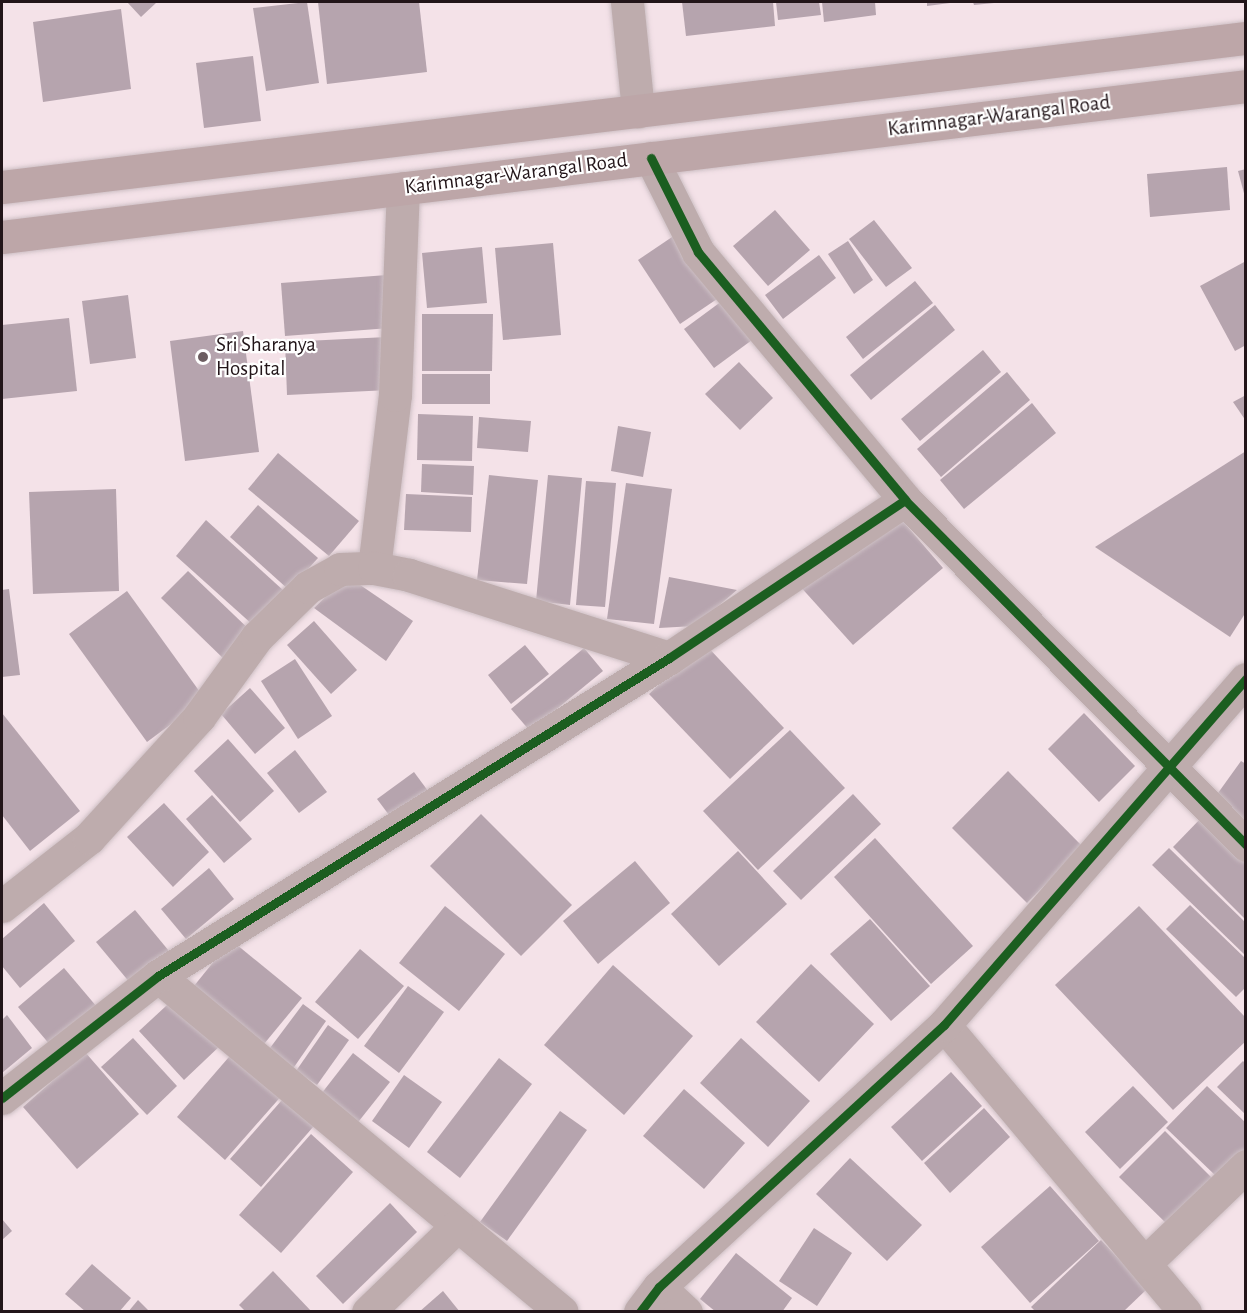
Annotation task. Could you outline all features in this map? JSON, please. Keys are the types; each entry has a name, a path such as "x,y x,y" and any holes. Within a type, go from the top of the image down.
{"highway":[{"path":"2,187 1245,38"},
{"name":"Karimnagar-Warangal Road","path":"2,237 1245,86"}],"street":[{"path":"627,2 638,111"},
{"path":"651,158 698,252 905,500 1245,845"},
{"path":"374,568 394,395 403,188"},
{"path":"2,1098 158,976 669,658 905,500"},
{"path":"2,906 89,837 199,717 257,637 308,587 340,569 374,568 669,658"},
{"path":"687,1311 649,1299 944,1025 1245,679"},
{"path":"158,976 456,1227 562,1311"},
{"path":"944,1025 1185,1311"},
{"path":"1145,1263 1245,1166"},
{"path":"368,1311 456,1227"}],"building":[{"path":"127,2 157,2 141,17"},
{"path":"307,2 319,83 266,91 253,8"},
{"path":"318,2 419,2 427,72 327,84"},
{"path":"682,2 773,2 775,26 686,36"},
{"path":"776,2 819,2 821,15 778,20"},
{"path":"822,2 875,2 876,15 824,22"},
{"path":"927,2 950,2 950,3 927,6"},
{"path":"973,2 994,2 994,3 974,5"},
{"path":"121,9 131,89 43,102 33,22"},
{"path":"253,56 261,121 204,128 196,63"},
{"path":"1227,167 1230,210 1150,217 1147,174"},
{"path":"1246,169 1246,197 1245,197 1238,171"},
{"path":"775,210 810,250 768,286 733,246"},
{"path":"874,220 912,268 886,287 849,239"},
{"path":"678,233 720,297 680,324 638,260"},
{"path":"848,241 873,280 854,294 828,254"},
{"path":"553,243 561,335 503,340 495,248"},
{"path":"482,247 487,303 427,308 422,253"},
{"path":"819,255 836,278 783,319 765,295"},
{"path":"1246,261 1246,345 1235,351 1200,286"},
{"path":"387,275 390,328 285,336 281,283"},
{"path":"915,281 933,303 863,359 846,337"},
{"path":"128,295 136,358 90,364 82,301"},
{"path":"722,301 752,340 714,368 684,329"},
{"path":"935,305 955,330 871,400 850,375"},
{"path":"422,314 493,314 492,371 422,371"},
{"path":"69,318 77,391 2,399 2,325"},
{"path":"243,331 259,452 185,461 170,341"},
{"path":"387,337 389,390 287,395 285,342"},
{"path":"983,350 1001,372 920,441 901,419"},
{"path":"739,362 773,398 740,430 705,394"},
{"path":"1007,372 1030,400 941,477 917,449"},
{"path":"422,374 490,374 490,404 422,404"},
{"path":"1246,395 1246,421 1233,402"},
{"path":"1032,403 1056,433 964,509 940,480"},
{"path":"418,414 473,416 472,461 417,460"},
{"path":"479,417 531,421 528,452 477,448"},
{"path":"618,426 651,432 643,477 611,471"},
{"path":"1246,451 1246,612 1230,637 1095,547"},
{"path":"278,453 359,521 329,556 248,489"},
{"path":"422,464 474,466 473,495 421,492"},
{"path":"489,475 538,480 527,584 477,580"},
{"path":"548,475 582,478 570,605 536,601"},
{"path":"586,481 616,483 605,607 576,605"},
{"path":"626,483 672,489 654,624 607,619"},
{"path":"116,489 119,591 33,594 29,492"},
{"path":"406,494 472,497 471,532 404,530"},
{"path":"258,505 318,558 289,590 230,537"},
{"path":"901,519 943,568 853,645 798,584"},
{"path":"206,520 284,591 253,625 176,556"},
{"path":"188,571 255,635 228,663 161,598"},
{"path":"347,576 413,621 386,661 314,608"},
{"path":"669,577 737,590 695,626 659,628"},
{"path":"9,589 20,675 2,677 2,590"},
{"path":"127,591 205,699 147,742 69,634"},
{"path":"314,621 357,670 331,694 287,645"},
{"path":"703,642 784,728 730,779 649,694"},
{"path":"525,645 549,674 511,704 488,675"},
{"path":"584,648 603,671 530,731 511,709"},
{"path":"295,659 332,716 298,739 261,681"},
{"path":"250,688 285,728 255,754 221,714"},
{"path":"2,713 80,811 30,851 2,815"},
{"path":"1084,713 1135,766 1099,802 1048,749"},
{"path":"790,730 845,788 758,870 703,811"},
{"path":"228,739 274,791 240,822 194,771"},
{"path":"295,750 327,792 299,813 267,773"},
{"path":"1241,761 1246,764 1246,823 1213,800"},
{"path":"1008,771 1083,847 1027,903 952,828"},
{"path":"414,772 431,795 395,823 377,799"},
{"path":"853,794 881,824 801,900 773,871"},
{"path":"212,795 252,839 224,863 186,819"},
{"path":"164,803 209,852 173,887 127,837"},
{"path":"481,814 572,905 521,956 430,866"},
{"path":"1204,815 1246,857 1246,920 1173,847"},
{"path":"875,838 973,946 931,984 834,877"},
{"path":"1169,848 1246,923 1246,956 1152,865"},
{"path":"738,851 787,904 719,966 671,914"},
{"path":"635,861 670,903 598,964 563,921"},
{"path":"209,868 234,899 186,939 161,909"},
{"path":"44,903 75,941 20,988 2,966 2,939"},
{"path":"1190,905 1246,959 1246,987 1236,997 1166,929"},
{"path":"445,906 505,954 459,1011 399,963"},
{"path":"1139,906 1246,1018 1246,1041 1173,1110 1055,985"},
{"path":"135,910 169,951 131,984 96,942"},
{"path":"870,919 930,986 891,1021 830,954"},
{"path":"231,940 302,998 264,1044 194,986"},
{"path":"360,949 404,986 358,1039 315,1002"},
{"path":"811,964 874,1024 819,1082 756,1022"},
{"path":"613,965 693,1036 624,1115 544,1045"},
{"path":"64,968 97,1007 51,1046 18,1007"},
{"path":"408,986 444,1012 399,1073 364,1046"},
{"path":"179,994 223,1043 184,1080 139,1031"},
{"path":"303,1004 326,1021 292,1070 267,1052"},
{"path":"7,1015 32,1048 2,1073 2,1020"},
{"path":"328,1025 349,1040 317,1085 296,1071"},
{"path":"133,1038 177,1086 147,1115 101,1067"},
{"path":"741,1038 810,1101 768,1147 700,1083"},
{"path":"235,1050 284,1093 225,1160 177,1117"},
{"path":"85,1052 139,1114 77,1169 23,1107"},
{"path":"353,1053 390,1082 355,1126 318,1098"},
{"path":"499,1058 532,1084 460,1178 427,1152"},
{"path":"1243,1061 1246,1064 1246,1115 1217,1087"},
{"path":"951,1072 982,1106 922,1161 891,1127"},
{"path":"404,1075 442,1102 409,1148 372,1121"},
{"path":"1133,1086 1168,1122 1120,1169 1085,1132"},
{"path":"1207,1086 1246,1123 1246,1148 1217,1177 1166,1128"},
{"path":"684,1089 745,1143 704,1189 643,1136"},
{"path":"289,1092 320,1119 261,1187 230,1159"},
{"path":"984,1108 1010,1137 950,1193 924,1163"},
{"path":"560,1111 587,1130 507,1241 480,1222"},
{"path":"1165,1131 1214,1180 1169,1226 1119,1177"},
{"path":"311,1134 353,1172 281,1253 239,1215"},
{"path":"850,1158 922,1225 887,1261 816,1194"},
{"path":"1050,1186 1099,1241 1030,1303 981,1247"},
{"path":"390,1203 417,1232 343,1304 316,1276"},
{"path":"2,1219 12,1231 2,1240"},
{"path":"814,1228 852,1253 817,1306 779,1281"},
{"path":"1101,1240 1147,1289 1123,1312 1036,1312 1031,1307"},
{"path":"736,1253 792,1298 782,1312 716,1312 700,1299"},
{"path":"92,1264 131,1298 119,1312 86,1312 65,1294"},
{"path":"273,1271 312,1312 246,1312 239,1305"},
{"path":"443,1291 460,1312 419,1312"},
{"path":"138,1300 150,1312 128,1312"}],"cycle path":[{"path":"651,158 698,252 905,500 1246,845"},
{"path":"2,1098 158,976 669,658 905,500"},
{"path":"640,1312 659,1287 944,1025 1246,679"}],"place":[{"name":"Sri Sharanya Hospital","path":"203,357"}]}
